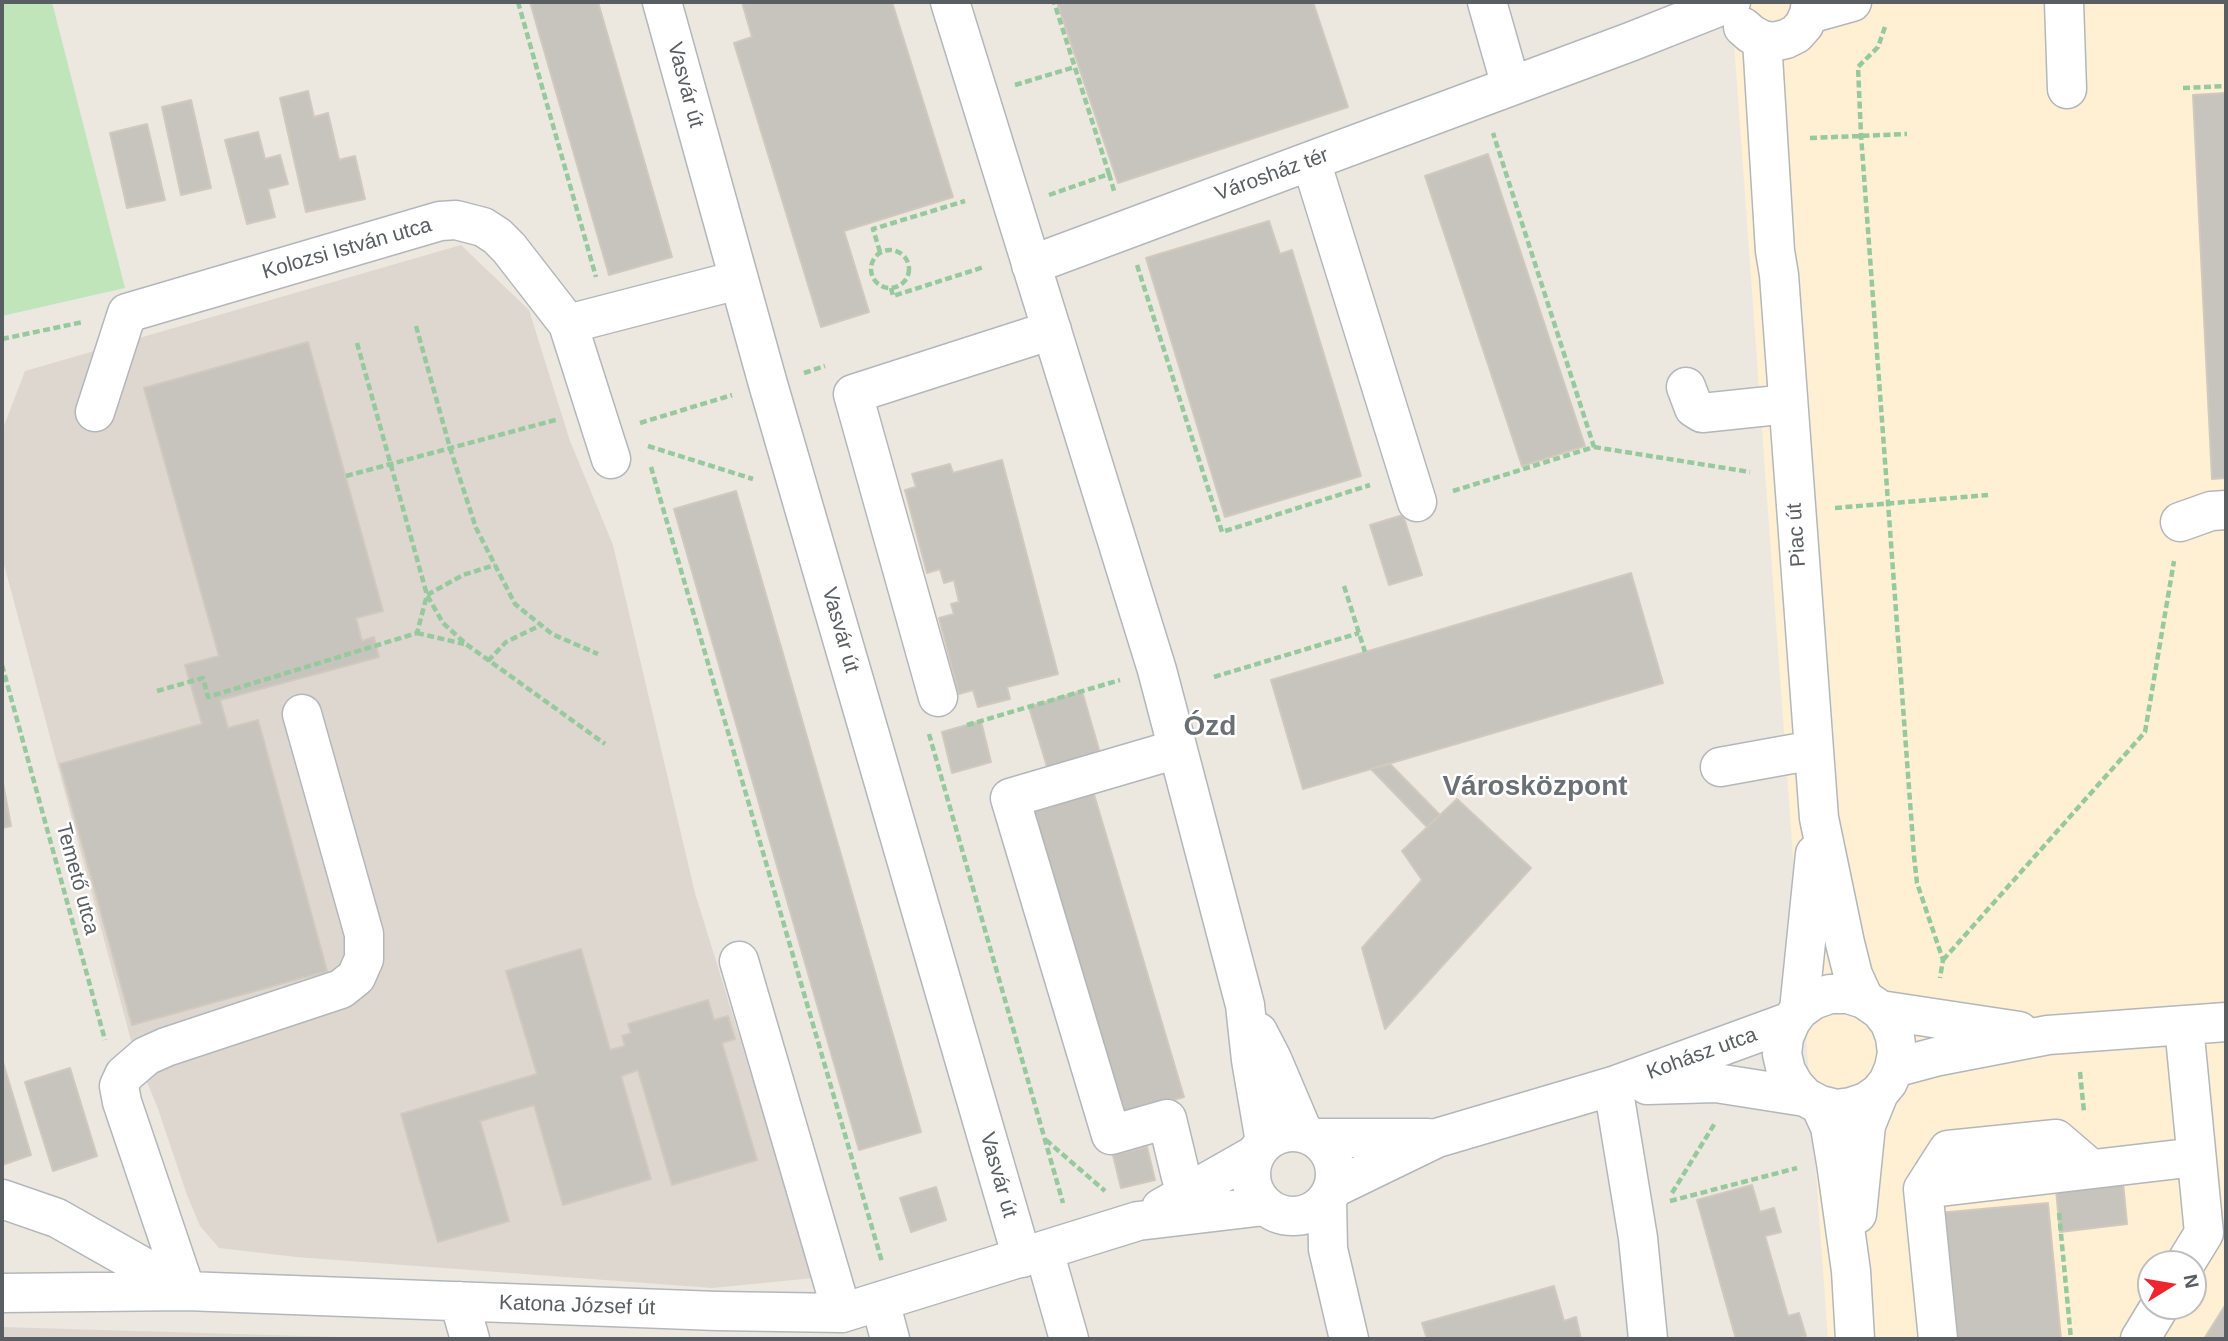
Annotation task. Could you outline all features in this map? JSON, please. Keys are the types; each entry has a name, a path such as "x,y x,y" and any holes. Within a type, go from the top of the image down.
{"street":[{"name":"Vasvár út","path":"662,2 768,384 1033,1254 1069,1339"},
{"path":"950,2 1157,670 1245,1006 1260,1148 1251,1167 1251,1181 1256,1194 1307,1255 1347,1333"},
{"path":"1487,2 1511,86"},
{"name":"Városház tér","path":"1031,265 1630,42 1852,2"},
{"path":"2064,2 2067,89"},
{"name":"Piac út","path":"1768,18 1774,251 1779,275 1819,818"},
{"path":"1311,160 1417,502"},
{"name":"Kolozsi István utca","path":"127,313 440,221 456,220 483,227 497,236 568,324"},
{"path":"611,459 568,324 738,280"},
{"path":"95,412 127,313"},
{"path":"932,710 853,394 1052,330"},
{"path":"1686,387 1694,408 1702,413 1788,404"},
{"path":"2180,522 2211,511 2226,510"},
{"path":"186,1291 122,1102 119,1086 124,1075 146,1056 341,989 356,977 364,959 364,933 302,714"},
{"path":"1177,749 1010,798 1111,1135 1167,1119 1181,1177"},
{"path":"1720,767 1814,750"},
{"path":"1819,818 1853,975 1872,1005 1890,1023 1897,1053 1866,1125 1851,1272"},
{"path":"1795,1016 1819,818"},
{"path":"739,961 842,1313"},
{"path":"1856,1339 1851,1272 1830,1127 1813,1101 1794,1085 1786,1071 1782,1054 1784,1037 1795,1016 1813,1000 1830,994 1848,994 1872,1005 2048,1035"},
{"path":"1245,1006 1310,1135 1334,1160 1336,1173 1331,1194 1328,1250 1347,1333"},
{"name":"Kohász utca","path":"1331,1194 1425,1138 1613,1086 1795,1016"},
{"path":"1813,1101 1836,1109 1851,1107 1866,1102 1887,1081 1939,1056 2048,1035 2226,1023"},
{"path":"2184,1026 2204,1234 2194,1250"},
{"name":"Kohász utca","path":"1613,1086 1716,1083 1813,1101"},
{"path":"1613,1086 1638,1238 1648,1339"},
{"path":"1124,1209 1260,1148 1276,1135 1290,1131 1310,1135 1425,1138"},
{"path":"1938,1339 1923,1189 2196,1157"},
{"path":"1124,1209 1270,1209 1290,1217 1304,1216 1317,1210 1331,1194"},
{"path":"2,1199 57,1218 186,1291"},
{"name":"Katona József út","path":"2,1293 186,1291 459,1301 701,1325 842,1313 882,1285 1033,1254 1124,1209"},
{"path":"882,1285 890,1339"},
{"path":"459,1301 470,1339"},
{"path":"2140,1339 2152,1320"}],"path":[{"path":"518,2 607,314"},
{"path":"1054,2 1222,532 1374,484"},
{"path":"1888,18 1878,47 1858,67 1861,135 1917,883 1943,960"},
{"path":"1011,86 1075,67"},
{"path":"2183,88 2226,86"},
{"path":"1493,132 1594,447"},
{"path":"1810,138 1907,134"},
{"path":"1044,197 1109,174"},
{"path":"880,252 873,229 965,201"},
{"path":"893,249 899,251 908,261 910,267 907,279 897,287 880,284 872,275 873,262 880,252 893,249"},
{"path":"891,288 893,296 984,267"},
{"path":"2,339 127,313"},
{"path":"416,326 450,448 476,528 515,604 552,634 598,654"},
{"path":"358,343 427,595 443,623 488,661 605,744"},
{"path":"824,366 828,379"},
{"path":"638,424 768,384"},
{"path":"635,411 641,434"},
{"path":"346,476 559,419"},
{"path":"760,481 644,444 882,1285"},
{"path":"1417,502 1594,447 1750,472"},
{"path":"1796,512 1988,495"},
{"path":"1936,985 1943,960 2144,732 2180,522"},
{"path":"417,633 427,595 463,575 495,565"},
{"path":"1344,586 1364,652"},
{"path":"488,661 506,642 541,625"},
{"path":"157,691 203,678 208,697 417,633 466,644"},
{"path":"1214,677 1359,633"},
{"name":"Temető utca","path":"2,665 122,1102"},
{"path":"987,719 1121,680"},
{"path":"932,710 1065,1210"},
{"path":"1716,1122 1666,1202 1798,1167"},
{"path":"1045,1139 1124,1209"},
{"path":"2058,1211 2071,1339"}],"shaded area":[{"path":"1731,2 2226,2 2226,1339 1828,1339"},
{"path":"461,245 529,310 570,441 613,545 695,893 814,1278 712,1288 296,1257 219,1248 200,1226 133,1048 2,557 2,431 25,371"},
{"path":"2,1327 406,1339 2,1339"}],"green space":[{"path":"2,2 52,2 125,288 2,316"}],"building":[{"path":"530,2 598,2 672,257 609,275"},
{"path":"742,2 892,2 953,197 844,231 869,312 821,327 734,43 752,37"},
{"path":"1057,2 1313,2 1348,107 1118,183"},
{"path":"308,91 314,117 328,113 339,160 355,156 365,199 306,212 280,98"},
{"path":"2226,93 2226,478 2212,479 2193,95"},
{"path":"191,100 211,188 181,195 162,107"},
{"path":"147,124 165,200 127,208 110,133"},
{"path":"258,132 265,159 280,155 288,184 268,189 275,217 247,224 225,140"},
{"path":"1488,154 1585,446 1522,466 1425,176"},
{"path":"1269,221 1280,254 1292,250 1361,476 1225,517 1146,258"},
{"path":"308,342 383,611 356,618 362,641 374,637 379,657 220,700 228,728 258,720 327,971 132,1025 60,764 202,724 185,665 219,656 144,388"},
{"path":"1002,460 1058,674 1007,687 1010,699 978,707 973,690 959,694 939,618 954,614 951,604 959,602 954,580 944,583 940,569 927,573 905,490 916,487 912,474 950,464 953,473"},
{"path":"736,491 921,1132 859,1150 674,509"},
{"path":"1403,515 1422,575 1389,585 1370,525"},
{"path":"1631,573 1663,683 1303,789 1271,680"},
{"path":"1082,691 1100,753 1048,770 1029,707"},
{"path":"981,721 991,762 952,773 942,732"},
{"path":"1390,764 1440,815 1427,827 1371,769"},
{"path":"2,778 11,826 2,828"},
{"path":"1093,791 1184,1097 1116,1117 1024,812"},
{"path":"1457,799 1531,868 1385,1029 1362,948 1422,880 1402,851"},
{"path":"581,949 610,1050 625,1046 622,1036 631,1033 628,1024 708,1000 714,1020 728,1016 735,1039 722,1043 757,1160 672,1185 638,1070 621,1076 651,1179 563,1205 534,1105 480,1121 509,1221 438,1242 401,1114 537,1074 506,971"},
{"path":"2,1059 31,1155 2,1165"},
{"path":"70,1068 97,1156 53,1171 25,1082"},
{"path":"1147,1147 1155,1180 1121,1188 1113,1155"},
{"path":"2123,1182 2127,1224 2060,1232 2056,1190"},
{"path":"1752,1185 1760,1212 1774,1208 1781,1232 1765,1236 1788,1316 1799,1313 1806,1336 1793,1339 1736,1339 1697,1200"},
{"path":"936,1187 946,1220 911,1232 900,1198"},
{"path":"2048,1203 2061,1339 1950,1339 1938,1213"},
{"path":"1554,1286 1564,1321 1576,1317 1581,1339 1427,1339 1422,1323"},
{"path":"2226,1304 2226,1339 2204,1339"}],"district":[{"name":"Ózd","path":"1210,727"},
{"name":"Városközpont","path":"1535,787"}]}
